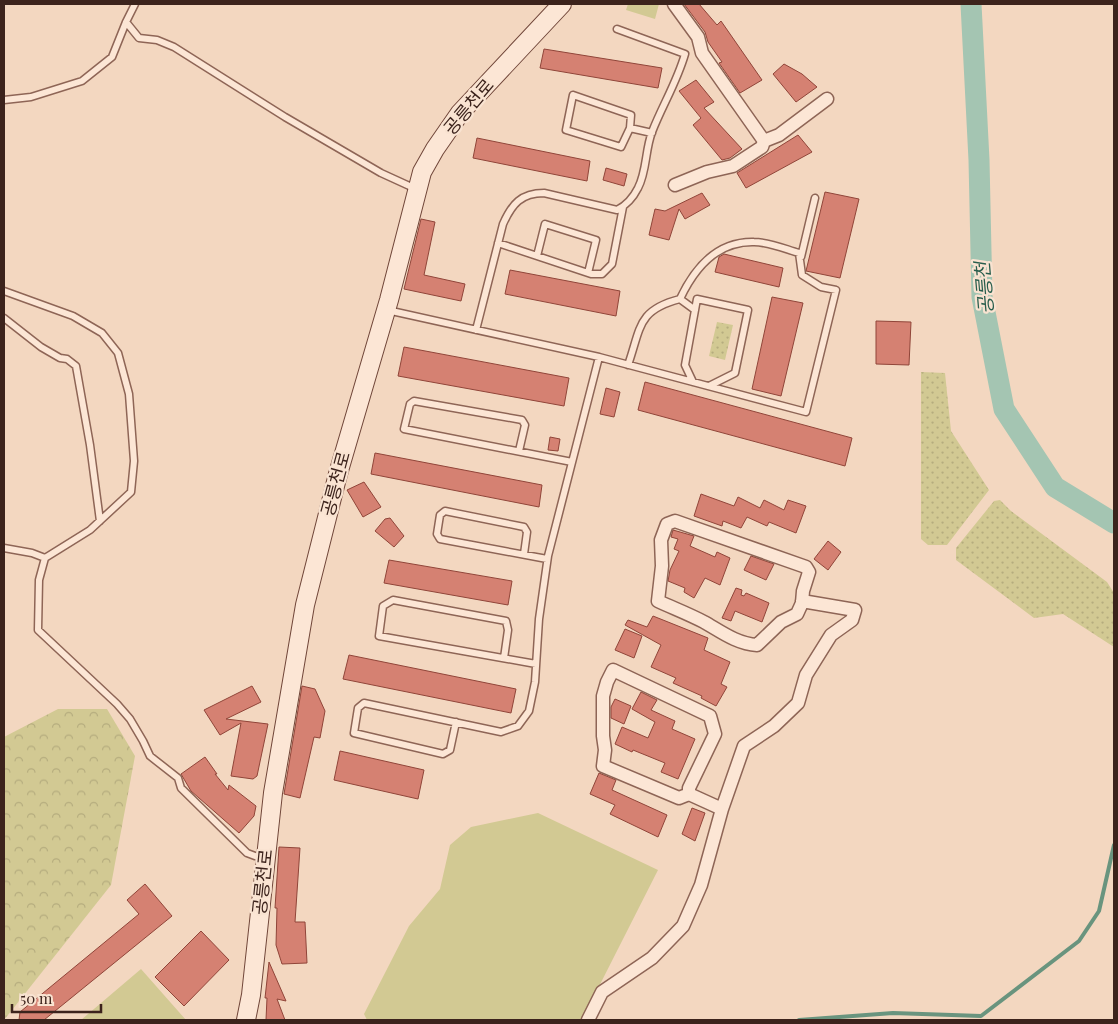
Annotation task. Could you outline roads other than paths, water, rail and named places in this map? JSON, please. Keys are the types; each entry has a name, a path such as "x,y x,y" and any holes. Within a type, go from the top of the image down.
{"street":[{"name":"공릉천로","path":"246,1020 251,995 273,793 305,605 338,474 386,310 422,172 435,149 460,113 562,4"},
{"path":"674,4 698,37 702,53 764,141"},
{"path":"675,186 708,172 733,166 762,147 764,141 779,135 827,98"},
{"path":"675,521 806,567 809,572 802,600 797,614 781,622 757,645 750,645 726,635 658,601 662,566 661,540 667,524 675,521"},
{"path":"588,1020 602,992 652,958 683,926 701,885 722,809 744,746 774,726 798,703 806,675 831,635 852,620 854,610 802,600"},
{"path":"689,794 689,788 714,734 710,716 613,670 603,696 605,750 603,766 679,798 689,794 722,809"}],"lane":[{"path":"4,100 31,97 82,81 112,57 135,4"},
{"path":"126,22 139,38 157,40 174,47 381,173 418,190"},
{"path":"476,330 503,224 510,208 516,202 534,193 544,193 617,210 623,207 633,196 642,179 652,133 679,74 685,54 617,29"},
{"path":"573,95 631,115 630,128 621,146 566,130 573,95"},
{"path":"630,128 652,133"},
{"path":"800,261 815,198"},
{"path":"498,243 588,273 602,274 612,264 623,207"},
{"path":"537,256 545,224 596,240 588,273"},
{"path":"386,310 599,357 628,365 806,412 836,290 821,287 802,275 799,253 755,242 728,245 708,260 689,280 680,299 661,305 649,313 640,326 628,365"},
{"path":"4,291 73,316 102,333 118,353 129,394 134,461 130,492 90,530 45,558 39,580 38,630 118,704 130,719 150,756 178,778 181,788 194,802 247,853 266,857"},
{"path":"680,299 695,310"},
{"path":"694,382 685,365 697,299 748,310 735,372 709,386"},
{"path":"4,318 41,347 60,358 67,359 76,366 90,445 100,521"},
{"path":"456,722 450,750 443,754 354,733 358,708 364,703 456,722 501,732 518,726 529,711 535,682 539,619 547,559 599,357"},
{"path":"519,451 524,425 522,420 414,401 410,404 404,429 572,462"},
{"path":"524,554 527,532 524,527 445,511 440,515 437,534 440,539 547,559"},
{"path":"4,548 45,558"},
{"path":"504,658 508,630 506,622 392,600 383,606 378,636 536,664"}],"waterway":[{"name":"공릉천","path":"971,4 979,160 982,297 1004,409 1055,487 1114,523"},
{"path":"799,1020 893,1013 981,1016 1079,941 1099,911 1114,845"}]}
